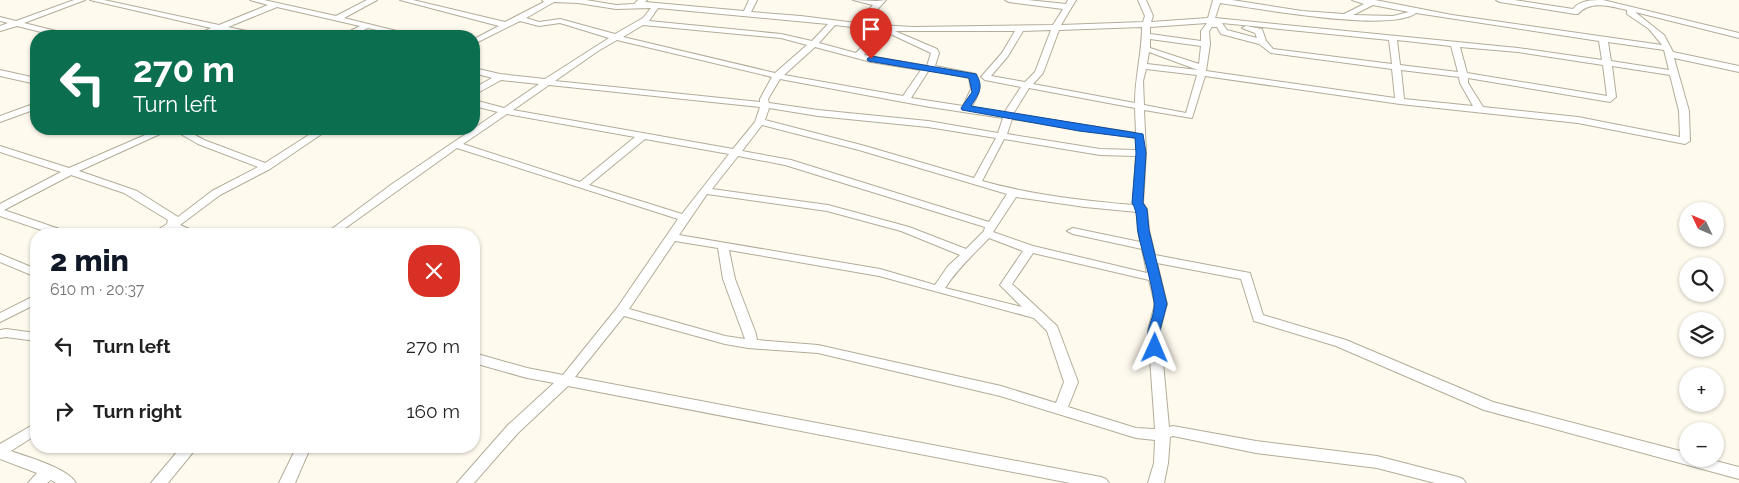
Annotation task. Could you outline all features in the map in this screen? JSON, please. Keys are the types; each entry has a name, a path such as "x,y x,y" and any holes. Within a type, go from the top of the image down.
{"street":[{"path":"0,29 81,0"},
{"path":"94,0 233,30"},
{"path":"254,0 385,30"},
{"path":"214,30 287,0"},
{"path":"336,19 373,0"},
{"path":"404,0 506,25"},
{"path":"480,39 550,0 578,1 616,7 656,6"},
{"path":"642,0 638,4 747,13 834,22 881,30 886,29 934,51 930,68 973,76"},
{"path":"684,9 697,0"},
{"path":"747,13 753,0"},
{"path":"857,0 880,2"},
{"path":"976,183 1002,135 1007,116 1026,86 1039,72 1056,27 1070,3 1009,0"},
{"path":"1142,0 1149,16 1146,25 1146,49 1141,66 1139,107 1141,153 1138,203 1142,209 1143,230 1160,304 1154,330 1163,434 1161,464 1156,483"},
{"path":"1020,29 1005,54 984,77 1189,116 1194,102 1206,44 1205,31 1217,0 1302,13 1376,19 1393,18 1421,12"},
{"path":"1356,0 1421,12 1603,38 1669,51 1739,70"},
{"path":"1345,16 1372,3 1385,0"},
{"path":"1500,0 1575,12 1580,5 1594,0 1739,36"},
{"path":"863,26 880,2"},
{"path":"480,129 597,48 640,22 654,12 656,6"},
{"path":"1141,66 1201,70 1400,101 1578,120 1685,141 1684,111 1666,42 1650,27 1624,8"},
{"path":"519,18 539,24 560,21 777,76 1007,116 1139,136"},
{"path":"0,19 41,30"},
{"path":"1376,19 1389,37 1400,101"},
{"path":"640,22 763,34 813,43 899,65 973,76"},
{"path":"465,483 513,429 566,380 621,312 685,218 760,122 765,104 764,99 777,76 834,22"},
{"path":"863,26 1020,29 1238,22 1510,49 1673,73"},
{"path":"1238,22 1236,25 1259,31 1262,42 1270,51 1463,75 1610,99 1612,97 1603,38"},
{"path":"1209,23 1220,25 1224,32 1262,42"},
{"path":"358,30 367,26"},
{"path":"859,55 881,30"},
{"path":"1146,36 1206,44"},
{"path":"1456,44 1464,83 1480,110"},
{"path":"1146,49 1162,53 1201,70"},
{"path":"906,99 926,68"},
{"path":"480,71 499,76 644,94 765,104 1002,135 1100,152 1141,153"},
{"path":"0,72 30,80"},
{"path":"480,88 499,76"},
{"path":"966,108 976,92 973,76"},
{"path":"1538,87 1562,84"},
{"path":"480,104 506,111 787,162 989,230 1030,249 1155,278"},
{"path":"0,120 30,108"},
{"path":"760,122 862,148 976,183 1014,192 1085,204 1142,209"},
{"path":"0,208 71,171 152,135"},
{"path":"189,135 201,142 266,167"},
{"path":"168,228 216,193 266,167 315,135"},
{"path":"338,228 416,171 470,135"},
{"path":"581,186 644,135"},
{"path":"457,144 581,186 685,218"},
{"path":"0,149 44,165 71,171 139,196 174,219 172,226"},
{"path":"705,191 828,208 905,229 969,254"},
{"path":"938,290 952,269 969,254 989,230 1014,192"},
{"path":"0,212 47,228"},
{"path":"172,226 178,228"},
{"path":"1074,231 1149,253 1246,276 1258,318 1341,343 1489,406 1679,457"},
{"path":"672,237 880,273 1037,315"},
{"path":"723,245 724,260 730,282 750,334 751,339 748,344"},
{"path":"1030,249 1006,285 1053,329 1071,382 1060,409"},
{"path":"0,258 30,270"},
{"path":"0,318 30,301"},
{"path":"621,312 725,340 830,352 1001,391 1150,435 1173,431 1256,447 1377,462 1458,483"},
{"path":"0,334 30,336"},
{"path":"480,360 527,374 1101,483"},
{"path":"0,452 30,432"},
{"path":"0,452 50,472 68,483"},
{"path":"159,483 187,453"},
{"path":"287,483 300,453"},
{"path":"1717,467 1739,473"},
{"path":"36,483 50,472"}],"route":[{"path":"871,59 973,76 976,92 966,108 1079,128 1139,136 1141,153 1138,203 1142,209 1143,230 1151,258 1160,304 1154,330 1155,348"}]}
